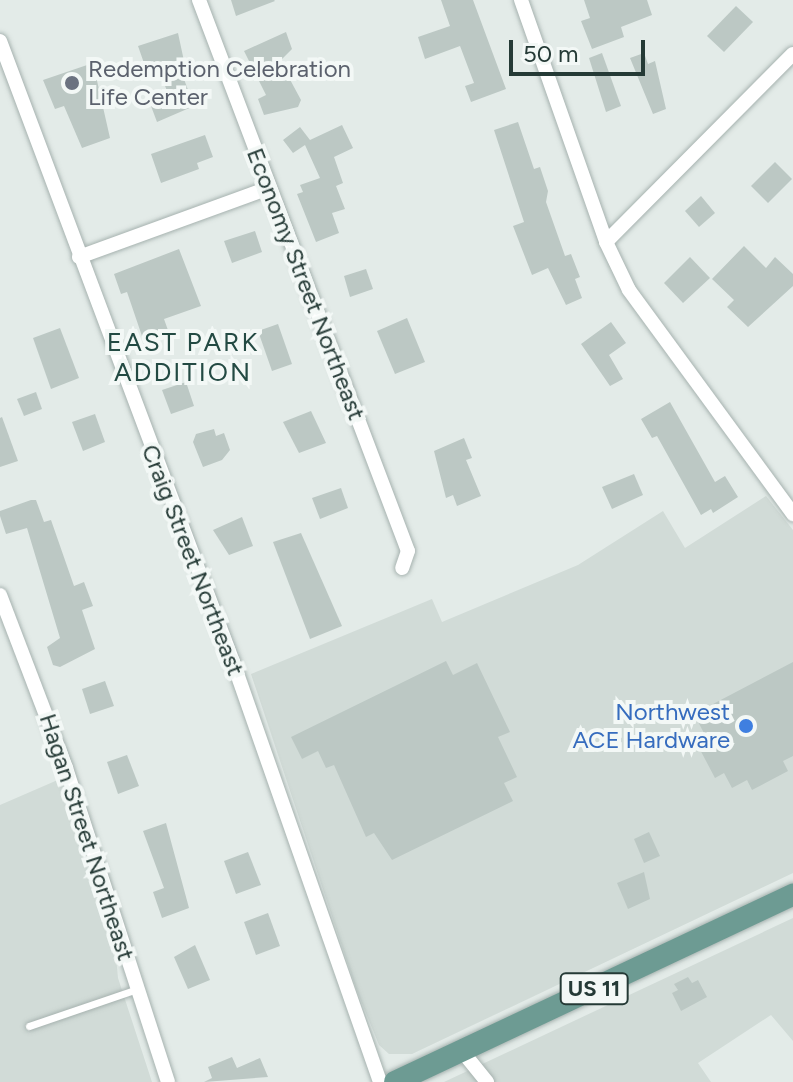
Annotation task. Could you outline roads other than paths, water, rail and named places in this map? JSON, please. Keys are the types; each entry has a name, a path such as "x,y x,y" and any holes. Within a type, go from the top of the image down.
{"main road":[{"name":"US 11","path":"395,1082 793,895"}],"street":[{"name":"Economy Street Northeast","path":"199,0 408,551 402,568"},
{"path":"521,0 606,242 629,290 671,353 793,514"},
{"name":"Craig Street Northeast","path":"0,41 233,662 380,1082"},
{"path":"606,242 793,54"},
{"path":"79,257 269,188"},
{"name":"Hagan Street Northeast","path":"0,595 66,768 168,1082"},
{"path":"462,1051 487,1082"}],"lane":[{"path":"29,1026 137,989"}],"place":[{"name":"Redemption Celebration Life Center","path":"72,83"},
{"name":"Northwest ACE Hardware","path":"746,726"}],"district":[{"name":"EAST PARK ADDITION","path":"183,358"}]}
